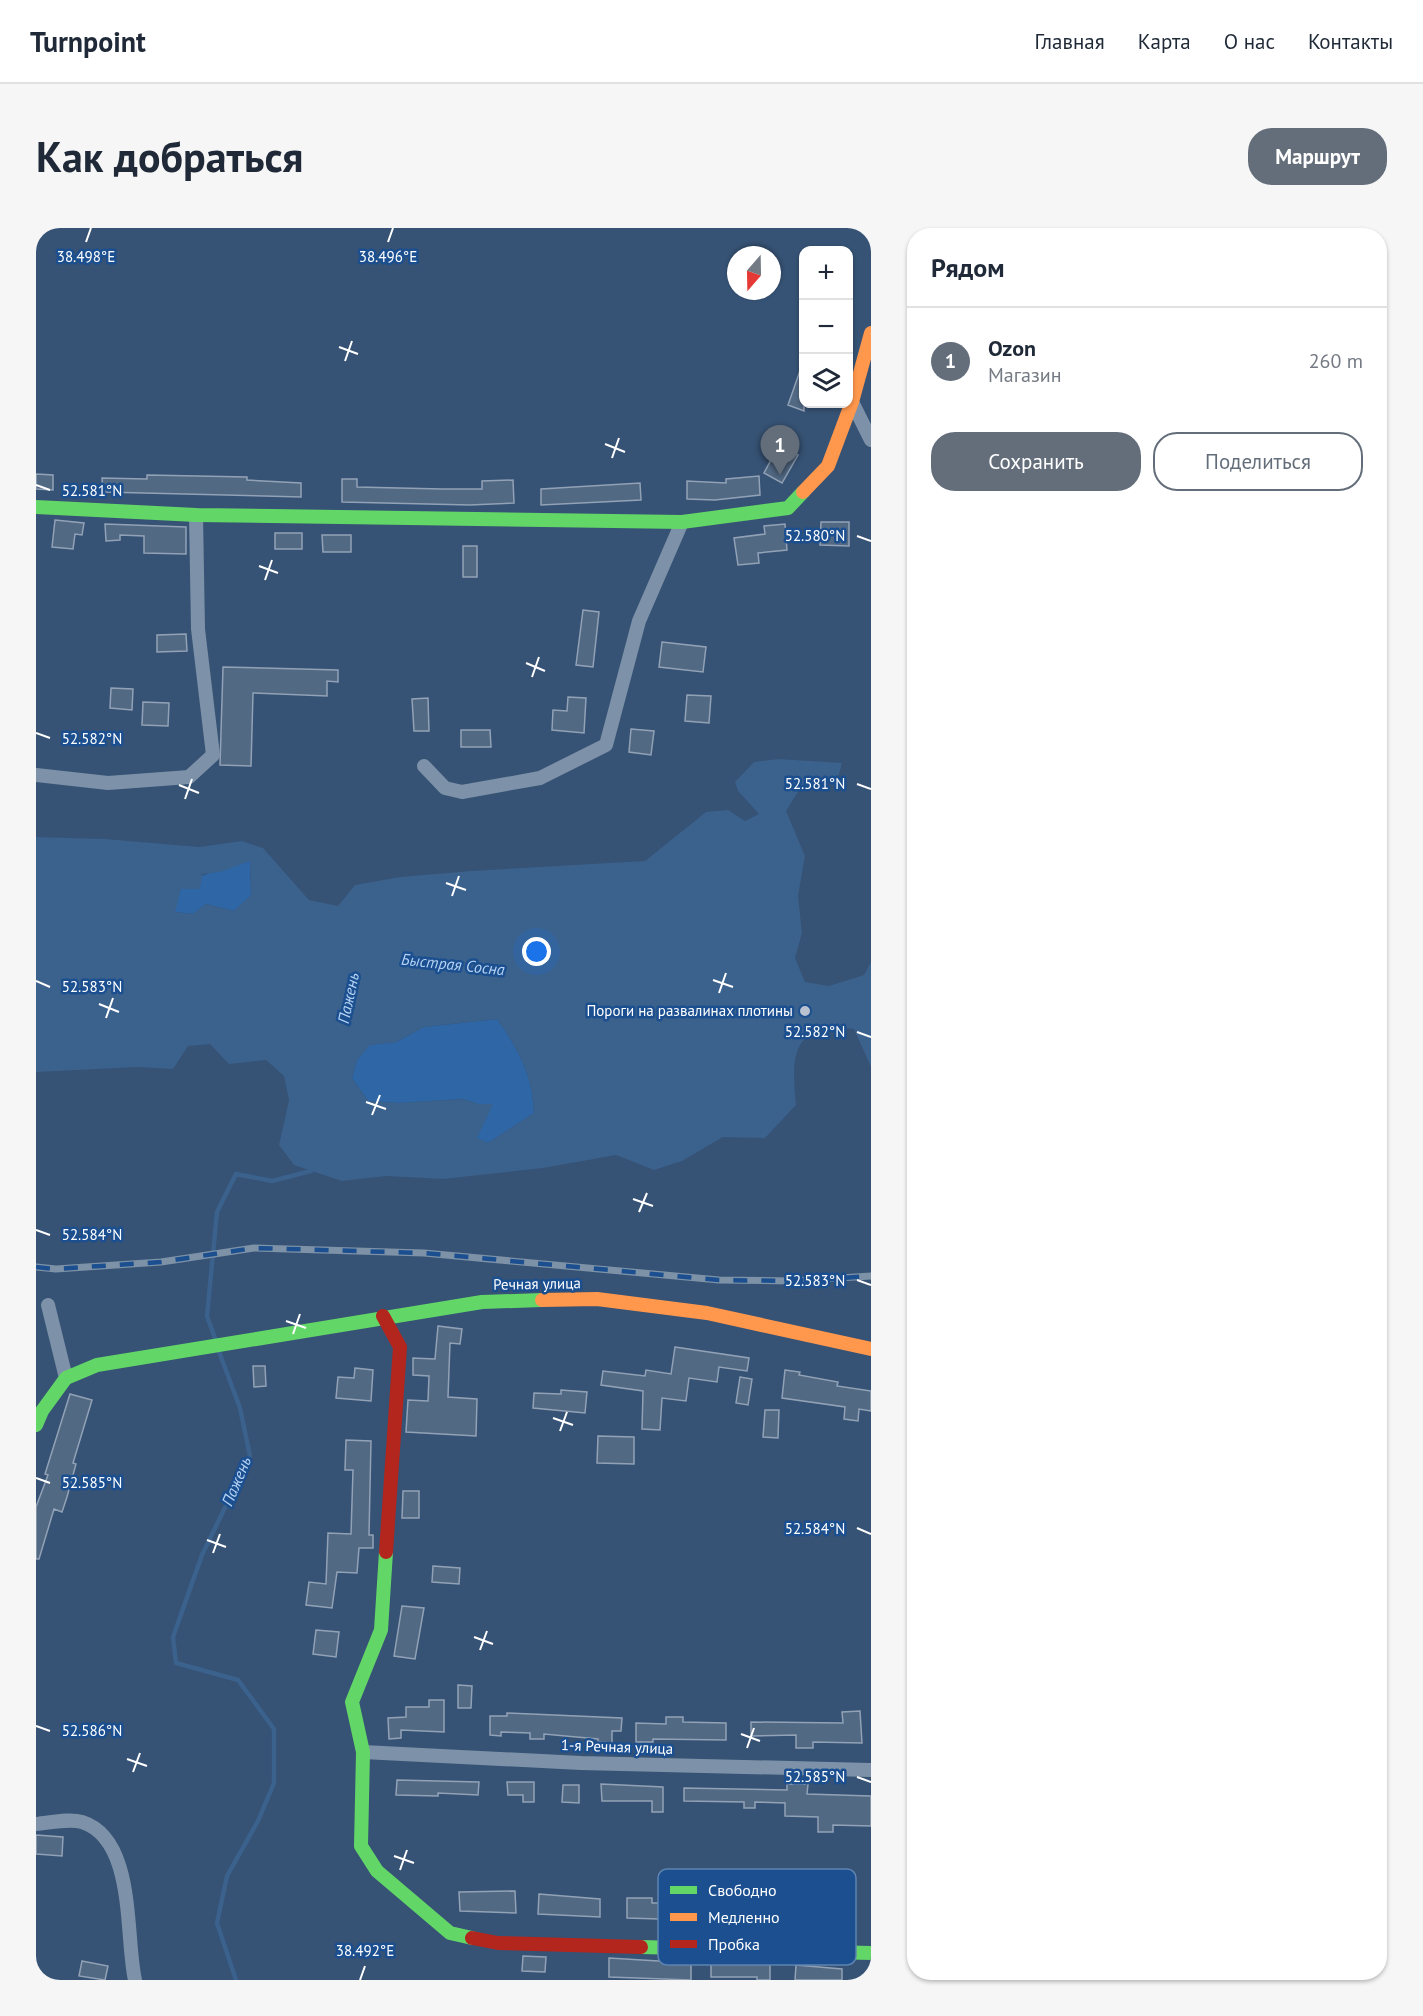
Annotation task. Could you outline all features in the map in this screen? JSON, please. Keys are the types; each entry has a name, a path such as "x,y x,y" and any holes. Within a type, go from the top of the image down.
{"street":[{"path":"853,398 871,333"},
{"path":"853,404 871,437"},
{"path":"36,507 196,515 682,522 788,508 828,466 850,408"},
{"path":"36,775 108,783 189,777 213,755 198,629 196,515"},
{"path":"424,766 445,788 462,792 540,778 606,745 639,621 682,522"},
{"name":"Речная улица","path":"66,1377 97,1365 202,1350 383,1316 482,1302 597,1299 707,1313 871,1348"},
{"path":"36,1425 39,1410 66,1377 48,1305"},
{"path":"383,1316 400,1347 381,1630 352,1702 363,1752 361,1846 377,1871 450,1933 498,1943 658,1947"},
{"name":"1-я Речная улица","path":"363,1752 581,1762 871,1770"},
{"path":"36,1824 80,1821 97,1829 113,1847 126,1894 131,1960 135,1980"},
{"path":"856,1953 871,1953"}],"shaded area":[{"path":"250,860 251,896 234,911 206,904 193,914 175,912 179,894 186,884 202,876"},
{"path":"497,1019 523,1063 531,1087 534,1113 488,1143 476,1138 492,1104 478,1104 463,1099 399,1103 368,1101 352,1078 357,1060 369,1045 396,1042 424,1027"}],"water":[{"name":"Быстрая Сосна","path":"778,759 842,763 837,782 801,787 786,811 805,856 798,896 802,933 795,958 805,982 829,986 864,975 871,962 871,1067 854,1029 834,1028 818,1031 807,1037 796,1057 794,1071 796,1105 765,1138 723,1137 682,1161 654,1170 616,1155 543,1168 443,1179 386,1176 342,1181 294,1165 279,1145 289,1100 284,1076 266,1060 229,1064 210,1044 188,1046 173,1069 138,1067 36,1072 36,837 105,839 199,847 242,841 263,848 309,900 338,906 355,885 400,877 645,861 706,812 728,810 745,821 759,814 738,791 735,782 754,762","holes":["250,861 251,895 234,911 206,904 193,914 175,912 181,889 200,889 202,874 220,872","497,1019 523,1063 531,1087 534,1113 488,1143 477,1138 493,1104 478,1104 463,1099 399,1103 368,1101 352,1078 357,1060 370,1045 396,1042 424,1027"]}],"building":[{"path":"799,374 799,408 804,408 804,411 788,405"},
{"path":"779,445 798,455 782,483 764,473"},
{"path":"36,474 53,475 53,490 36,489"},
{"path":"147,475 247,477 247,480 301,483 301,497 103,492 102,478 147,479"},
{"path":"759,476 760,495 715,500 687,499 687,481 726,483 726,479"},
{"path":"342,479 357,479 357,487 442,489 482,489 482,481 513,480 514,503 470,505 342,502"},
{"path":"640,483 641,500 541,505 541,489"},
{"path":"55,520 84,523 82,535 75,534 73,549 52,547"},
{"path":"821,522 849,522 849,546 820,545"},
{"path":"105,524 186,527 186,554 144,553 144,536 120,535 120,540 106,541"},
{"path":"785,524 787,550 758,553 759,563 738,565 734,538 765,534 764,526"},
{"path":"275,533 302,533 302,549 275,549"},
{"path":"322,535 351,535 351,552 323,552"},
{"path":"463,546 477,546 477,577 463,577"},
{"path":"583,610 599,612 593,667 576,665"},
{"path":"186,634 187,651 157,652 157,635"},
{"path":"662,642 706,647 703,672 659,667"},
{"path":"223,667 338,670 338,682 327,681 327,696 253,693 251,766 220,765"},
{"path":"111,688 133,689 132,710 110,708"},
{"path":"687,695 711,696 709,723 685,721"},
{"path":"568,697 586,698 584,733 552,730 553,710 567,711"},
{"path":"428,698 429,731 414,731 412,699"},
{"path":"143,702 169,703 168,726 142,725"},
{"path":"631,729 654,731 651,755 629,752"},
{"path":"461,730 490,730 491,747 461,747"},
{"path":"438,1326 462,1329 460,1344 450,1343 448,1397 477,1399 476,1436 406,1432 408,1400 428,1401 429,1376 413,1375 413,1358 435,1359"},
{"path":"675,1347 749,1358 747,1371 719,1367 717,1382 689,1378 686,1401 662,1398 660,1430 642,1429 643,1391 601,1385 603,1371 645,1376 646,1370 671,1374"},
{"path":"253,1366 265,1366 266,1386 254,1387"},
{"path":"355,1368 373,1370 371,1401 336,1398 338,1377 354,1378"},
{"path":"785,1370 838,1382 837,1386 871,1391 871,1411 859,1409 858,1421 844,1419 845,1407 782,1398"},
{"path":"740,1377 752,1379 748,1405 736,1403"},
{"path":"561,1390 587,1392 585,1413 533,1408 534,1393 561,1394"},
{"path":"70,1394 92,1400 73,1463 76,1464 62,1512 54,1509 39,1559 36,1559 36,1507 48,1475 45,1474"},
{"path":"765,1410 779,1410 778,1438 763,1437"},
{"path":"598,1436 634,1437 634,1464 597,1463"},
{"path":"346,1440 371,1441 369,1535 373,1535 373,1548 359,1548 357,1573 337,1572 332,1608 306,1605 309,1582 326,1584 328,1533 351,1534 353,1470 345,1470"},
{"path":"403,1491 419,1491 419,1518 402,1518"},
{"path":"433,1566 460,1568 459,1584 432,1582"},
{"path":"402,1606 424,1608 415,1659 394,1656"},
{"path":"316,1630 339,1632 336,1657 313,1654"},
{"path":"458,1685 472,1686 471,1708 458,1708"},
{"path":"429,1700 444,1700 444,1732 401,1730 401,1738 389,1739 388,1718 406,1717 406,1707 429,1707"},
{"path":"860,1711 862,1743 813,1742 813,1748 796,1748 796,1735 751,1736 751,1722 843,1723 842,1712"},
{"path":"507,1713 622,1718 621,1731 612,1731 612,1743 598,1742 598,1739 544,1734 544,1739 530,1739 530,1733 501,1732 501,1736 490,1735 490,1716 507,1716"},
{"path":"666,1717 683,1717 683,1722 726,1723 726,1740 653,1739 653,1742 636,1742 636,1723 666,1724"},
{"path":"397,1780 479,1782 478,1795 438,1793 438,1796 396,1795"},
{"path":"507,1782 534,1782 534,1802 523,1802 523,1795 508,1795"},
{"path":"601,1784 663,1787 663,1812 652,1812 652,1801 602,1801"},
{"path":"787,1784 808,1784 807,1794 871,1796 871,1826 833,1825 833,1832 818,1832 818,1817 785,1816 785,1803 755,1802 755,1808 744,1808 744,1802 684,1801 684,1788 787,1790"},
{"path":"563,1785 579,1785 579,1803 562,1802"},
{"path":"36,1835 63,1837 62,1856 36,1854"},
{"path":"515,1891 516,1913 460,1911 459,1892"},
{"path":"539,1894 600,1899 600,1917 538,1914"},
{"path":"627,1898 652,1898 652,1903 658,1903 658,1919 627,1918"},
{"path":"523,1956 546,1957 545,1972 522,1971"},
{"path":"609,1958 658,1961 658,1965 691,1965 691,1980 609,1977"},
{"path":"82,1961 108,1966 105,1980 79,1976"},
{"path":"711,1965 770,1965 770,1980 757,1980 757,1977 711,1977"},
{"path":"796,1965 842,1969 842,1980 795,1980"}],"waterway":[{"name":"Пажень","path":"216,1341 207,1316 217,1212 236,1174 272,1181 311,1171 312,1166"},
{"name":"Пажень","path":"218,1349 240,1408 250,1456 202,1555 173,1637 176,1663 238,1680 274,1729 274,1783 258,1821 227,1876 217,1923 236,1980"}],"railway":[{"path":"36,1267 56,1269 161,1262 254,1248 424,1253 719,1280 792,1281 871,1276"}],"traffic: fast":[{"path":"36,507 196,515 682,522 788,508 803,492"},
{"path":"36,1425 42,1411 66,1378 97,1365 482,1302 542,1300"},
{"path":"386,1552 381,1630 352,1702 363,1752 361,1846 377,1871 450,1933 472,1938"},
{"path":"641,1947 658,1947"},
{"path":"856,1953 871,1953"}],"traffic: slow":[{"path":"803,492 828,466 852,402 871,333"},
{"path":"542,1300 597,1299 707,1313 871,1349"}],"traffic: jam":[{"path":"383,1316 400,1347 386,1552"},
{"path":"472,1938 498,1943 641,1947"}],"place":[{"name":"Ozon","path":"780,475"},
{"name":"Пороги на развалинах плотины","path":"805,1011"}]}
